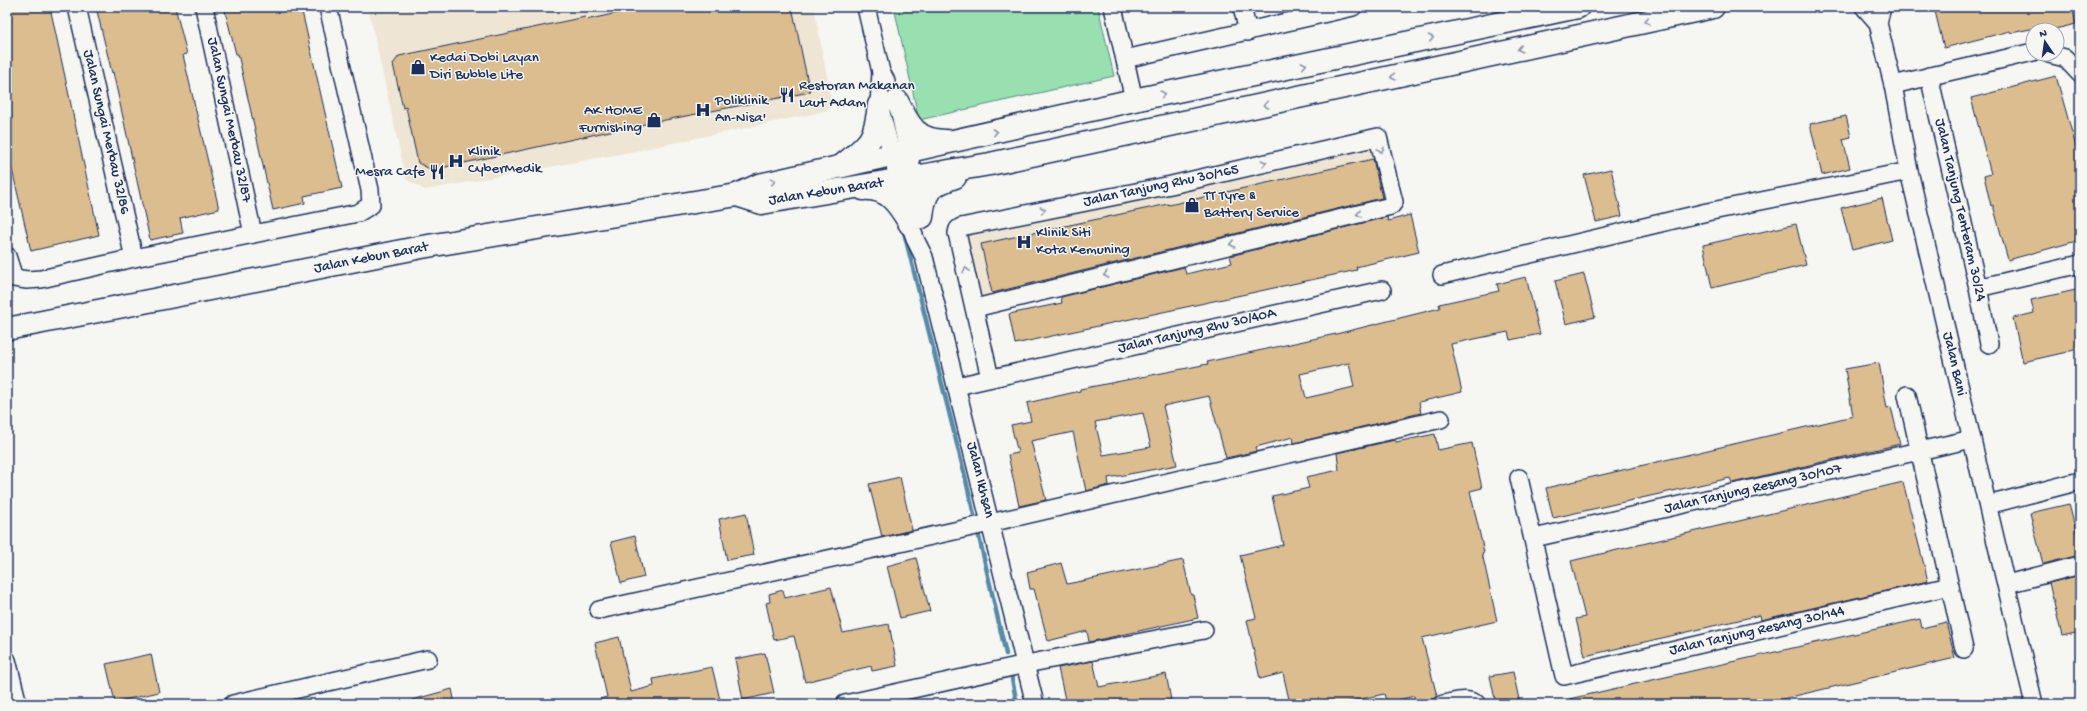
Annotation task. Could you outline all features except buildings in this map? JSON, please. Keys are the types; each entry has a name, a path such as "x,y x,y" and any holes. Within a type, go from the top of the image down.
{"main road":[{"path":"841,166 869,143 888,103 906,117 920,136 933,141 957,141 1134,100 1578,7"},
{"path":"835,191 868,188 881,191 890,195 916,220 925,196 933,187 990,164 1713,7"},
{"name":"Jalan Kebun Barat","path":"7,329 422,247 737,196 759,185 957,141"},
{"name":"Jalan Kebun Barat","path":"737,196 762,203 990,164"}],"street":[{"name":"Jalan Sungai Merbau 32/86","path":"77,7 134,258"},
{"name":"Jalan Sungai Merbau 32/87","path":"204,7 253,234"},
{"path":"7,256 14,278 27,280 41,279 134,258 358,213 371,205 370,190 328,7"},
{"name":"Jalan Ikhsan","path":"866,7 916,220 926,239 924,257 957,386 979,525 1026,664 1035,704"},
{"path":"1113,7 1134,100"},
{"path":"1242,7 1248,32"},
{"path":"1125,59 1353,7"},
{"path":"1864,7 1880,15"},
{"name":"Jalan Bani","path":"1880,15 1910,171 2034,704"},
{"path":"1893,85 2025,54"},
{"path":"2065,58 2080,74"},
{"name":"Jalan Tanjung Tenteram 30/24","path":"1929,76 1978,288 1989,344"},
{"name":"Jalan Tanjung Rhu 30/165","path":"1378,138 1394,202 1391,206 975,308 957,233 958,229 961,227 1171,185 1378,138"},
{"path":"1442,275 1707,212 1910,171"},
{"path":"1978,288 2080,264"},
{"name":"Jalan Tanjung Rhu 30/40A","path":"957,386 1013,372 1382,290"},
{"path":"975,308 990,378"},
{"path":"1907,395 1964,649"},
{"path":"599,610 1441,419"},
{"name":"Jalan Tanjung Resang 30/107","path":"1534,538 1972,439"},
{"path":"1519,478 1534,538"},
{"path":"1988,504 2080,481"},
{"name":"Jalan Tanjung Resang 30/144","path":"1534,538 1564,676 1950,586"},
{"path":"2007,584 2080,565"},
{"path":"845,704 1026,664 1204,630"},
{"path":"233,704 428,659"},
{"path":"7,660 18,704"},
{"path":"1443,704 1463,700 1472,701 1477,704"}],"shaded area":[{"path":"368,7 814,7 831,99 830,108 821,112 630,152 425,190 406,179"},
{"path":"1373,145 1387,202 980,301 964,232"}],"green space":[{"path":"894,7 1098,7 1114,76 919,120"}],"waterway":[{"path":"903,228 965,476 1006,654"},
{"path":"1012,679 1017,704"}],"place":[{"name":"Kedai Dobi Layan Diri Bubble Lite","path":"418,67"},
{"name":"Restoran Makanan Laut Adam","path":"787,95"},
{"name":"Poliklinik An-Nisa'","path":"703,110"},
{"name":"AK HOME Furnishing","path":"654,120"},
{"name":"Klinik CyberMedik","path":"456,161"},
{"name":"Mesra Cafe","path":"437,172"},
{"name":"TT Tyre & Battery Service","path":"1192,205"},
{"name":"Klinik Siti Kota Kemuning","path":"1024,242"}]}
